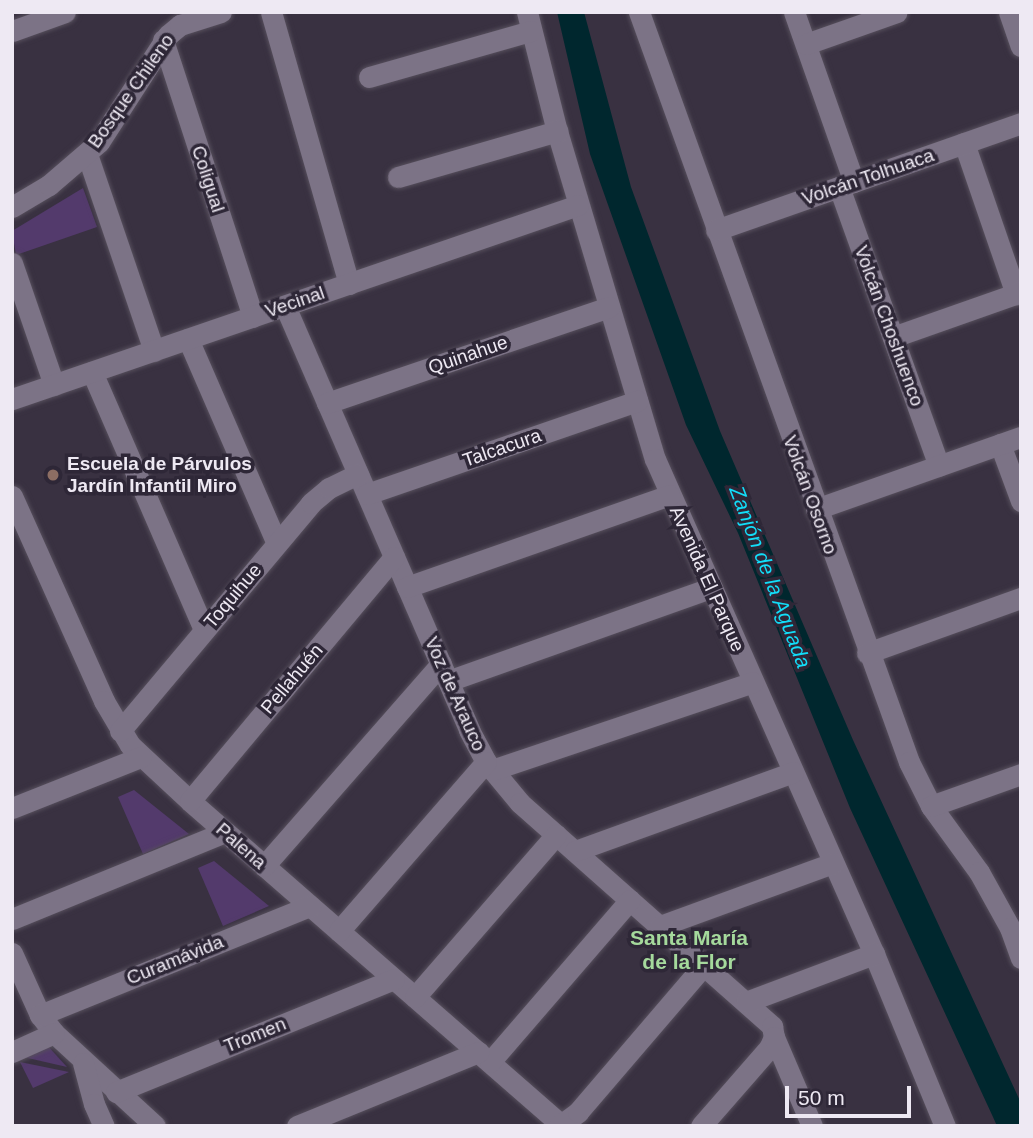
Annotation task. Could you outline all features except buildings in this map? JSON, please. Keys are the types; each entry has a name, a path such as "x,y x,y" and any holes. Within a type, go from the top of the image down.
{"street":[{"path":"12,31 65,12"},
{"name":"Bosque Chileno","path":"12,206 49,185 87,154 109,129 163,40 180,25 221,12"},
{"path":"271,12 349,284"},
{"name":"Volcán Osorno","path":"639,12 867,653 909,762 931,806 979,872 1010,928 1021,958"},
{"name":"Volcán Choshuenco","path":"794,12 806,44 893,337 939,466"},
{"path":"806,44 897,12"},
{"path":"1009,12 1021,46"},
{"path":"369,77 529,22"},
{"name":"Avenida El Parque","path":"529,22 578,205 637,401 669,495 874,954 945,1126"},
{"name":"Coligual","path":"163,40 253,317"},
{"name":"Volcán Tolhuaca","path":"716,230 1021,123"},
{"path":"398,177 557,131"},
{"path":"893,337 1018,293 964,143"},
{"path":"87,154 154,351"},
{"name":"Vecinal","path":"12,399 578,205"},
{"path":"12,263 54,385"},
{"name":"Voz de Arauco","path":"285,306 444,673 489,766 520,803 769,1022 812,1126"},
{"name":"Quinahue","path":"327,403 609,307"},
{"path":"188,339 276,544"},
{"path":"92,372 204,630"},
{"name":"Talcacura","path":"363,484 637,401"},
{"path":"816,509 1021,437"},
{"path":"1000,444 1021,501"},
{"name":"Toquihue","path":"120,731 322,493 363,484"},
{"path":"407,587 669,495"},
{"name":"Palena","path":"12,496 104,701 120,731 141,757 562,1125"},
{"name":"Pellahuén","path":"190,801 394,557"},
{"path":"264,866 444,673 710,588"},
{"path":"867,653 1021,598"},
{"path":"339,931 489,766 753,682"},
{"path":"12,808 141,757"},
{"path":"575,851 793,772"},
{"path":"931,806 1021,774"},
{"path":"12,919 225,832"},
{"path":"415,997 556,835"},
{"path":"660,926 833,863"},
{"path":"297,1126 484,1057 630,900"},
{"name":"Curamávida","path":"40,1014 310,906"},
{"path":"12,953 40,1014 54,1033 83,1063 155,1126"},
{"path":"746,1002 874,954"},
{"path":"562,1125 578,1112 704,965"},
{"name":"Tromen","path":"116,1092 394,979"},
{"path":"12,1052 54,1033"},
{"path":"701,1126 769,1048 774,1037"},
{"path":"83,1063 94,1104 104,1126"}],"shaded area":[{"path":"83,188 97,227 16,255 12,231"},
{"path":"134,790 189,834 143,854 118,797"},
{"path":"214,861 269,906 223,926 198,868"},
{"path":"46,1044 67,1067 19,1056"},
{"path":"20,1062 69,1072 33,1088"}],"water":[{"name":"Zanjón de la Aguada","path":"557,12 584,12 631,187 720,431 853,740 1021,1103 1021,1126 997,1126 850,808 738,533 686,425 590,154"}],"place":[{"name":"Escuela de Párvulos Jardín Infantil Miro","path":"53,475"}],"district":[{"name":"Santa María de la Flor","path":"689,950"}]}
